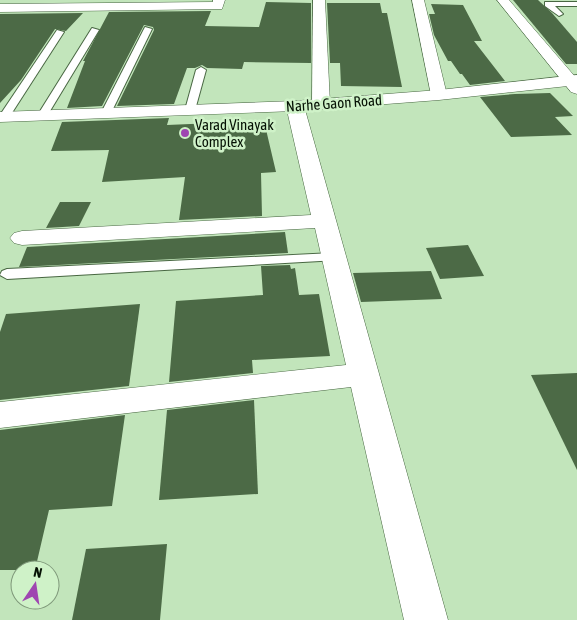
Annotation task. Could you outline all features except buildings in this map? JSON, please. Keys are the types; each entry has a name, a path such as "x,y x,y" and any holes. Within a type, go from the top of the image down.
{"street":[{"path":"8,5 183,3 218,6 219,0"},
{"path":"319,0 308,105 324,221 426,620"},
{"path":"418,0 439,95"},
{"path":"503,0 574,83"},
{"name":"Narhe Gaon Road","path":"2,117 308,105 574,83"},
{"path":"22,238 324,221"},
{"path":"0,415 363,374"}],"lane":[{"path":"559,14 548,4 577,4"},
{"path":"106,113 148,29"},
{"path":"42,116 95,30"},
{"path":"2,117 60,32"},
{"path":"190,110 200,70"},
{"path":"7,274 333,257"}],"place":[{"name":"Varad Vinayak Complex","path":"185,133"}]}
